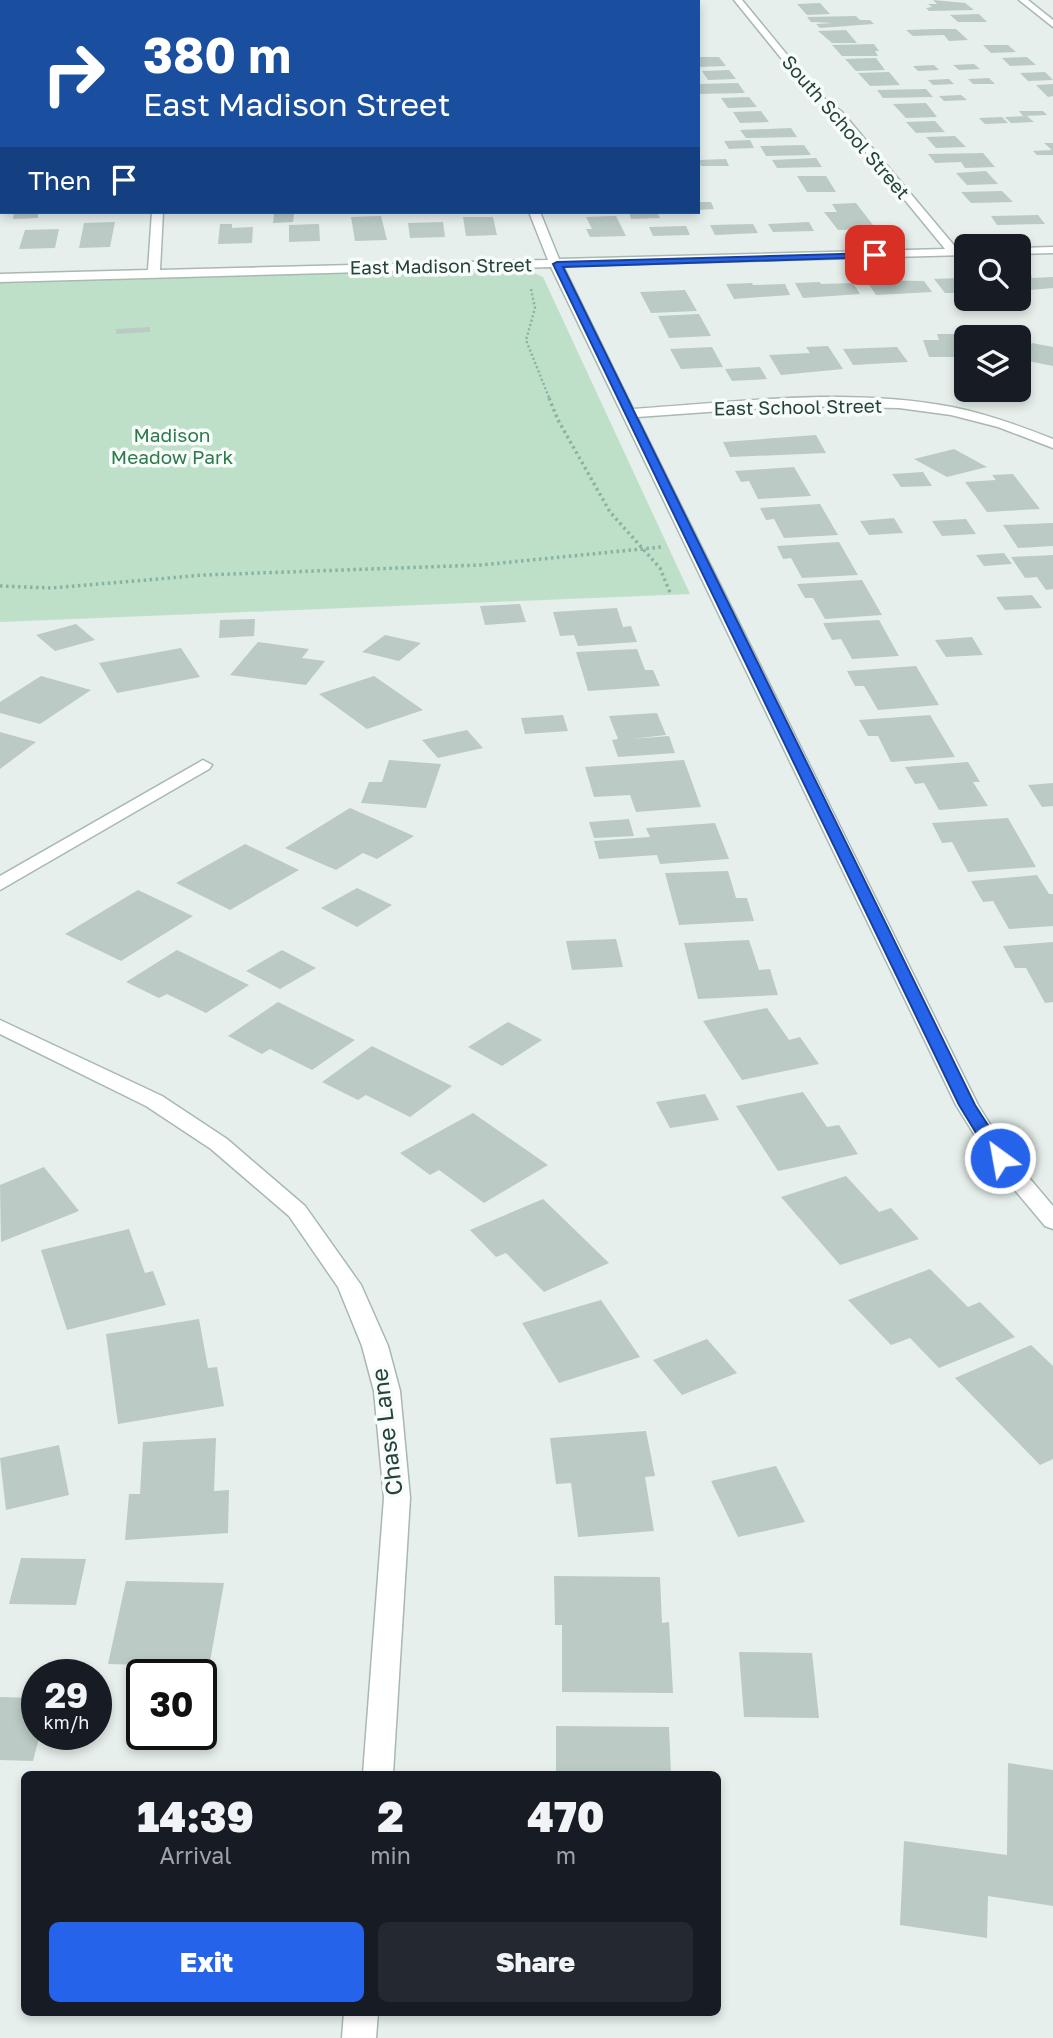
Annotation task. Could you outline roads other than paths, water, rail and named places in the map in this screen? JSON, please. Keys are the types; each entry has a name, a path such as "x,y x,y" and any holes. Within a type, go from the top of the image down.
{"street":[{"name":"South School Street","path":"738,0 818,98 839,114 954,246"},
{"path":"1023,0 1053,24"},
{"path":"154,273 157,214"},
{"path":"535,214 967,1105 1000,1158 1053,1221"},
{"path":"1031,251 1053,250"},
{"name":"East Madison Street","path":"0,278 954,253"},
{"name":"East School Street","path":"630,414 838,402 896,404 957,412 999,422 1049,442"},
{"path":"957,412 966,402"},
{"path":"0,884 203,765"},
{"name":"Chase Lane","path":"0,1026 154,1101 219,1144 297,1210 349,1285 378,1357 387,1391 395,1459 397,1498 378,1771"},
{"path":"359,2038 361,2016"}],"park label":[{"name":"Madison Meadow Park","path":"172,446"}]}
